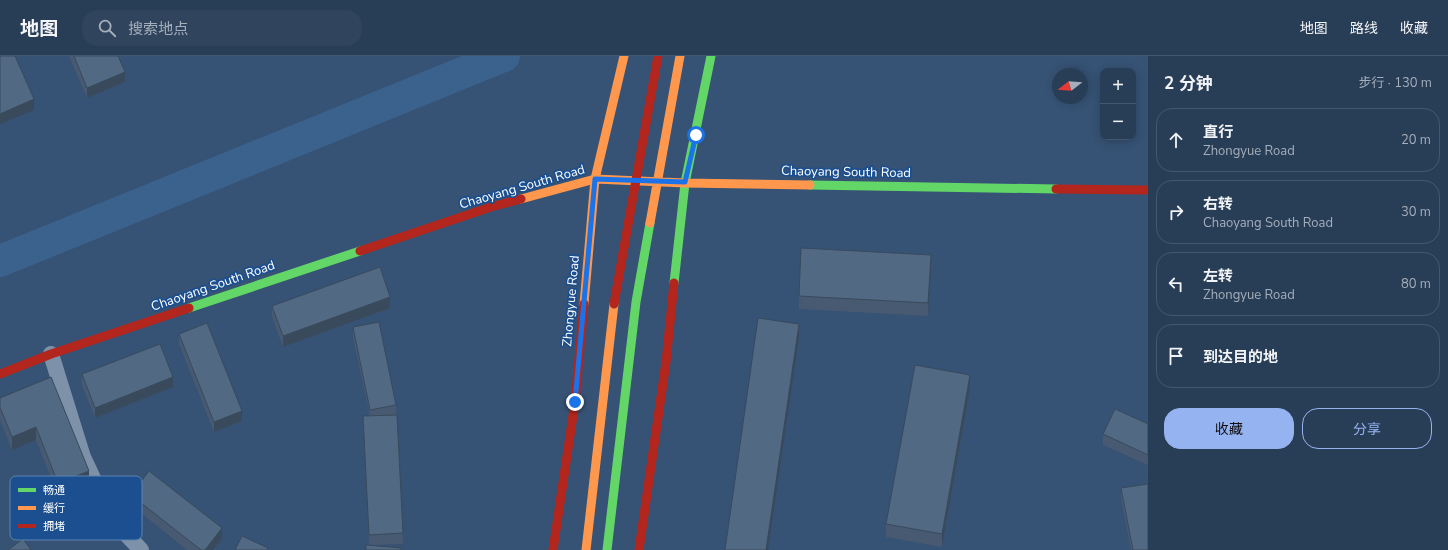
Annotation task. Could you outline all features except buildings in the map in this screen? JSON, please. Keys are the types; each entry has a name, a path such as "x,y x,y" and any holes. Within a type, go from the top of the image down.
{"main road":[{"name":"Zhongyue Road","path":"553,550 575,402 595,179 624,56"},
{"path":"586,550 615,298 658,56"},
{"path":"607,550 636,302 680,56"},
{"path":"639,550 666,362 685,182 711,56"},
{"name":"Chaoyang South Road","path":"0,374 52,354 491,207 595,179 685,182 1148,190"}],"street":[{"path":"52,354 83,457 92,476"},
{"path":"132,540 141,550"}],"waterway":[{"path":"0,261 504,56"}],"traffic: fast":[{"path":"674,283 685,183 711,56"},
{"path":"810,185 1056,189"},
{"path":"607,550 636,302 650,223"},
{"path":"189,308 360,251"}],"traffic: slow":[{"path":"584,304 595,179 624,56"},
{"path":"650,223 680,56"},
{"path":"521,199 595,179 685,183 810,185"},
{"path":"586,550 614,304"}],"traffic: jam":[{"path":"614,304 658,56"},
{"path":"1056,189 1148,190"},
{"path":"360,251 491,207 521,199"},
{"path":"639,550 666,362 674,283"},
{"path":"553,550 575,402 584,304"},
{"path":"0,374 51,354 189,308"}],"route":[{"path":"575,402 595,179 685,182 696,135"}]}
